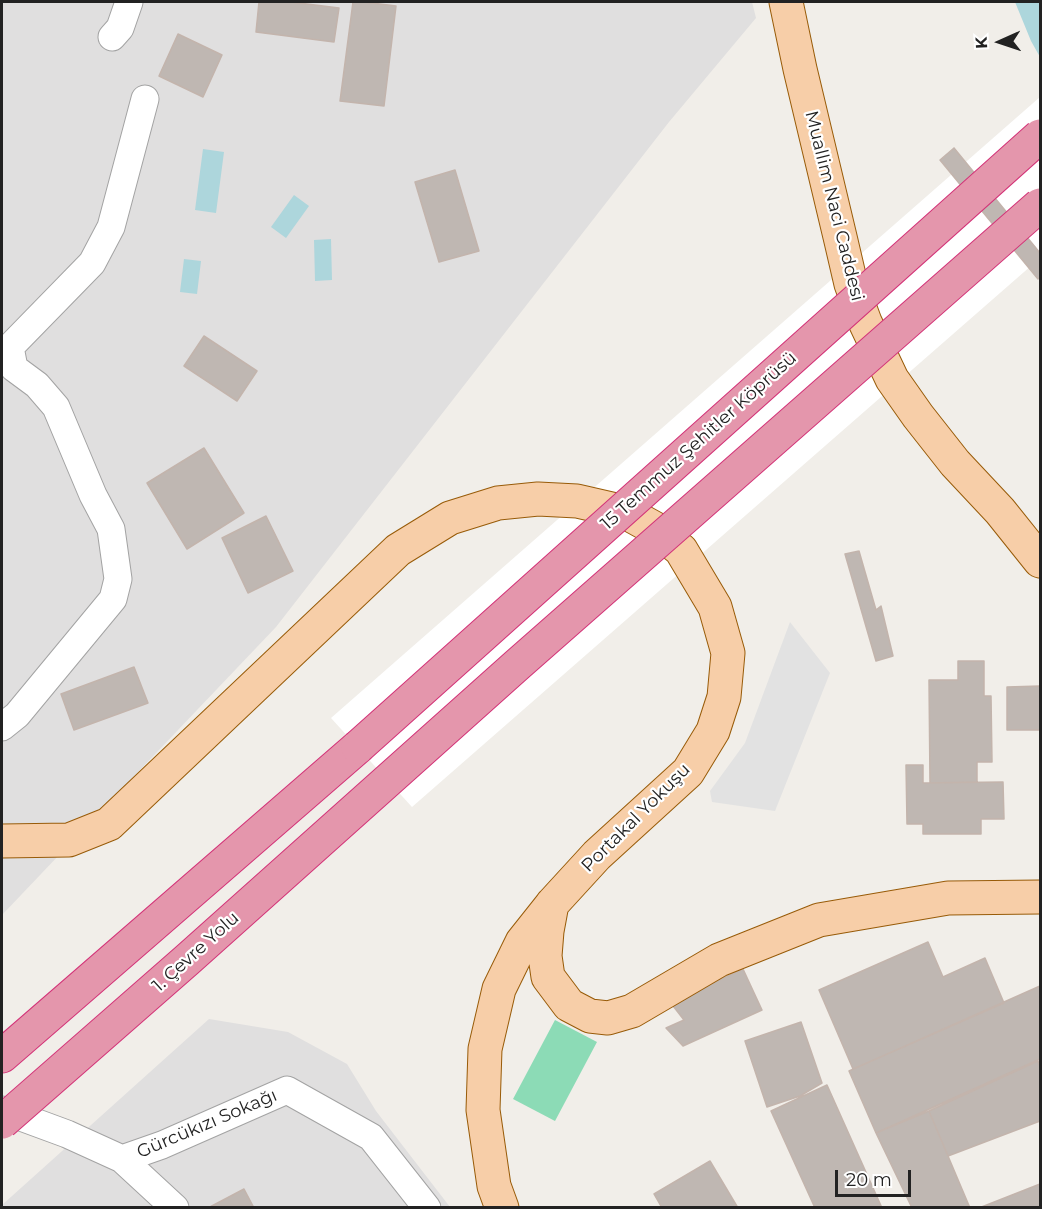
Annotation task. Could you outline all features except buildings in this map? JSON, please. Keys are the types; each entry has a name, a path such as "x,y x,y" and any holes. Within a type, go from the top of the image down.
{"highway":[{"name":"15 Temmuz Şehitler Köprüsü","path":"2,1056 358,747 1041,136"},
{"name":"1. Çevre Yolu","path":"2,1122 1041,205"}],"main road":[{"name":"Muallim Naci Caddesi","path":"786,2 851,285 865,322 892,379 918,416 955,463 1000,511 1041,561"},
{"name":"Portakal Yokuşu","path":"2,841 69,840 109,824 398,550 450,518 498,503 538,499 577,501 625,512 654,528 681,550 715,607 728,653 724,697 713,731 687,772 597,855 553,903 522,942 499,989 486,1049 483,1110 494,1186 502,1208"},
{"name":"Muallim Naci Caddesi","path":"1000,511 1041,539"},
{"path":"553,903 545,956 548,977 569,1005 590,1016 608,1018 632,1011 719,960 819,920 948,898 1041,897"}],"street":[{"path":"112,38 120,28 129,2"},
{"path":"2,727 17,715 113,599 118,579 111,529 93,495 56,407 38,385 14,368 10,347 92,263 111,227 146,99"},
{"name":"Gürcükızı Sokağı","path":"122,1159 162,1145 287,1090 371,1137 427,1208"},
{"path":"2,1110 67,1134 122,1159 176,1208"}],"shaded area":[{"path":"2,2 752,2 756,18 669,122 276,627 2,915"},
{"path":"790,622 830,673 775,811 712,802 710,791 745,743"},
{"path":"209,1019 288,1032 347,1064 376,1111 450,1207 2,1208 2,1205"}],"green space":[{"path":"555,1020 597,1042 555,1121 513,1099"}],"water":[{"path":"1015,2 1040,2 1040,57 1031,41"},
{"path":"203,149 224,152 216,213 195,210"},
{"path":"294,195 309,206 286,238 271,227"},
{"path":"331,239 332,280 315,281 314,240"},
{"path":"184,259 201,261 197,294 180,292"}],"pier":[{"path":"1040,97 1040,258 412,807 331,718"}]}
